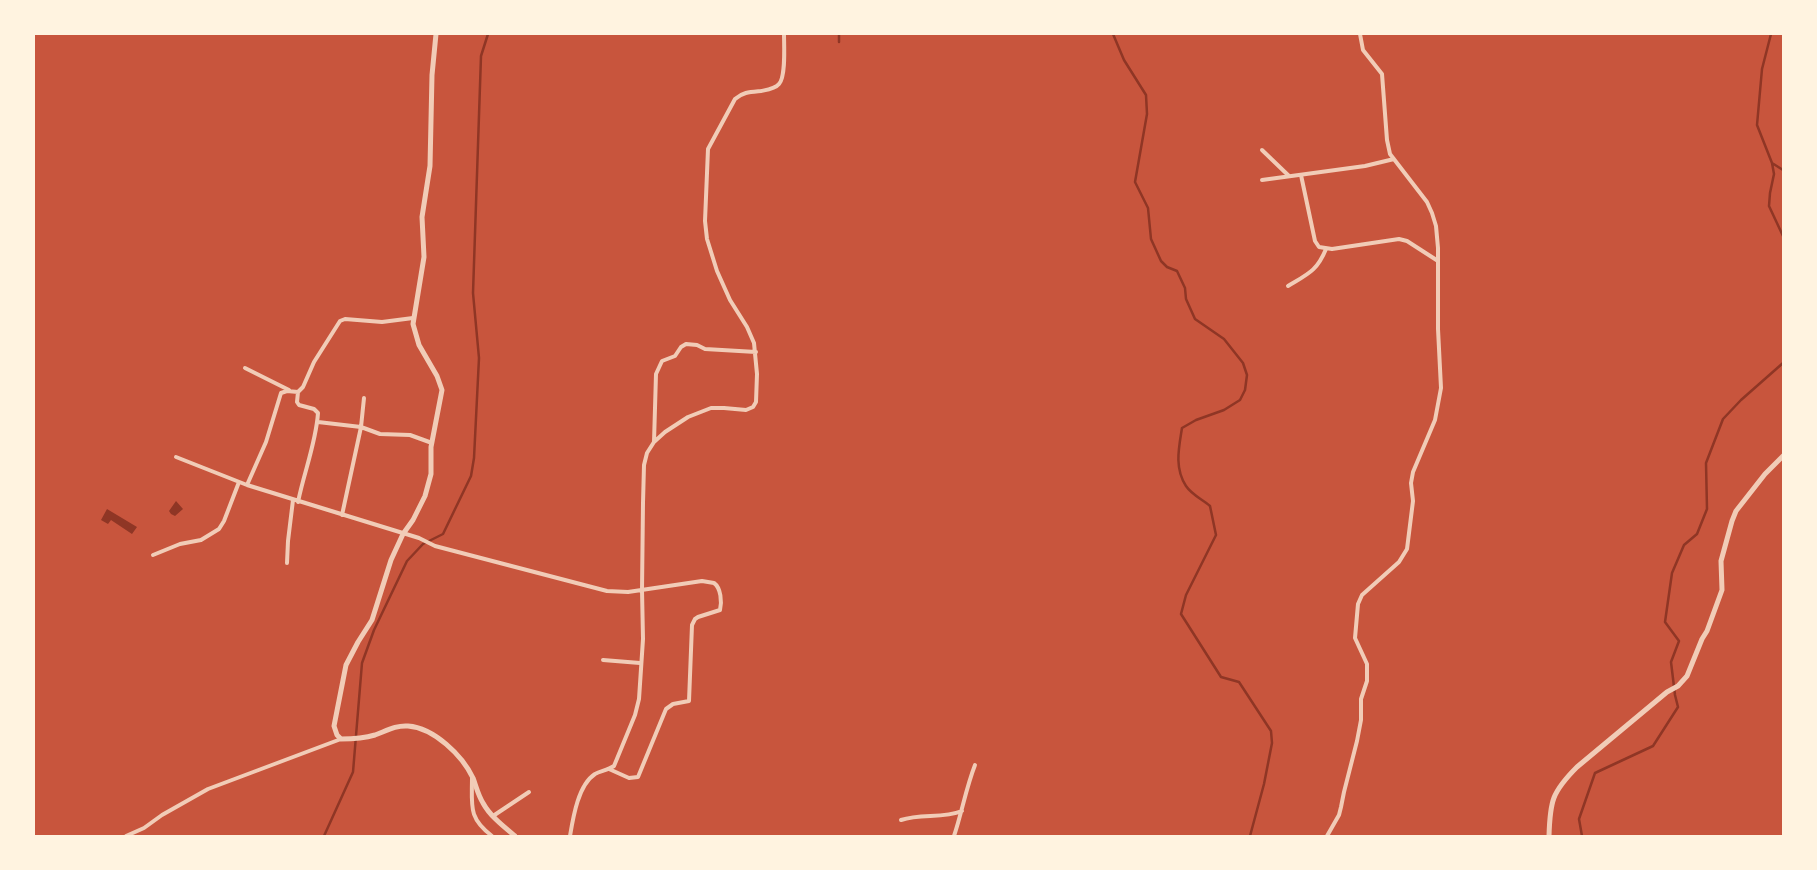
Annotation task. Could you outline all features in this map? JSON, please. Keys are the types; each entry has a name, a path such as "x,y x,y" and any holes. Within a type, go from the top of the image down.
{"street":[{"path":"340,739 335,732 334,726 346,665 372,620 392,560 403,534 425,496 431,474 432,443 441,397 441,384 419,345 415,334 413,318 424,257 422,217 430,166 432,74 436,34"},
{"path":"570,836 576,806 588,781 594,775 609,769 615,764 635,715 639,699 643,639 644,465 647,453 654,442 665,432 688,416 701,411 724,408 746,410 756,402 756,352 754,343 747,327 726,293 712,258 707,239 705,201 708,149 735,99 745,92 765,90 780,84 783,74 784,34"},
{"path":"1327,836 1339,815 1357,741 1361,720 1361,699 1367,681 1367,664 1355,638 1358,604 1362,595 1400,562 1406,553 1409,542 1412,472 1434,420 1439,404 1441,381 1438,328 1437,234 1427,202 1394,159 1387,144 1382,74 1363,50 1360,34"},
{"path":"1262,150 1290,176"},
{"path":"1262,180 1365,166 1394,159"},
{"path":"1301,175 1315,241 1319,247 1326,249 1399,239 1407,241 1438,261"},
{"path":"1288,286 1319,265 1326,249"},
{"path":"298,502 318,422 317,410 299,405 297,402 298,392 303,387 314,362 340,320 382,322 413,318"},
{"path":"654,442 656,374 662,361 675,356 681,347 686,344 696,345 705,349 756,352"},
{"path":"245,368 291,391"},
{"path":"247,485 266,442 281,393 286,391 298,392"},
{"path":"342,515 362,427 364,398"},
{"path":"318,422 362,427 380,434 410,435 432,443"},
{"path":"1549,836 1552,797 1564,780 1667,692 1678,686 1687,676 1702,638 1707,632 1722,590 1721,561 1736,511 1783,456"},
{"path":"176,457 247,485 419,538 435,546 607,591 628,592 702,581 714,582 718,589 720,608 717,612 704,615 693,622 689,701 673,704 666,709 639,776 632,779 609,769"},
{"path":"153,555 180,544 201,540 219,529 239,482"},
{"path":"287,563 288,535 293,500"},
{"path":"603,660 640,663"},
{"path":"126,836 144,828 162,815 208,789 340,739 373,736 399,727 409,726 418,728 444,741 472,776 483,803 493,816 515,836"},
{"path":"954,836 968,782 975,765"},
{"path":"472,776 472,812 481,826 492,836"},
{"path":"493,816 529,792"},
{"path":"901,820 912,816 944,816 962,811"}],"shaded area":[{"path":"176,501 183,509 175,516 169,511"},
{"path":"107,509 137,527 132,534 111,520 108,524 101,520"}],"waterway":[{"path":"324,836 353,772 362,663 374,630 407,561 423,544 443,534 471,476 474,458 479,358 473,293 481,56 488,34"},
{"path":"839,34 839,42"},
{"path":"1113,34 1124,60 1146,95 1147,114 1135,182 1148,208 1151,239 1161,261 1167,267 1177,271 1185,288 1186,299 1195,319 1224,339 1243,363 1247,375 1245,390 1240,400 1224,410 1196,420 1182,428 1178,457 1180,472 1186,486 1210,506 1216,535 1186,595 1181,614 1221,677 1239,682 1271,731 1272,743 1264,784 1250,836"},
{"path":"1771,34 1762,69 1757,125 1772,163 1783,170"},
{"path":"1772,163 1774,174 1769,206 1783,236"},
{"path":"1582,836 1579,819 1595,773 1653,746 1678,707 1671,662 1679,641 1665,622 1672,573 1684,545 1697,534 1707,509 1706,463 1723,419 1741,400 1783,363"}]}
